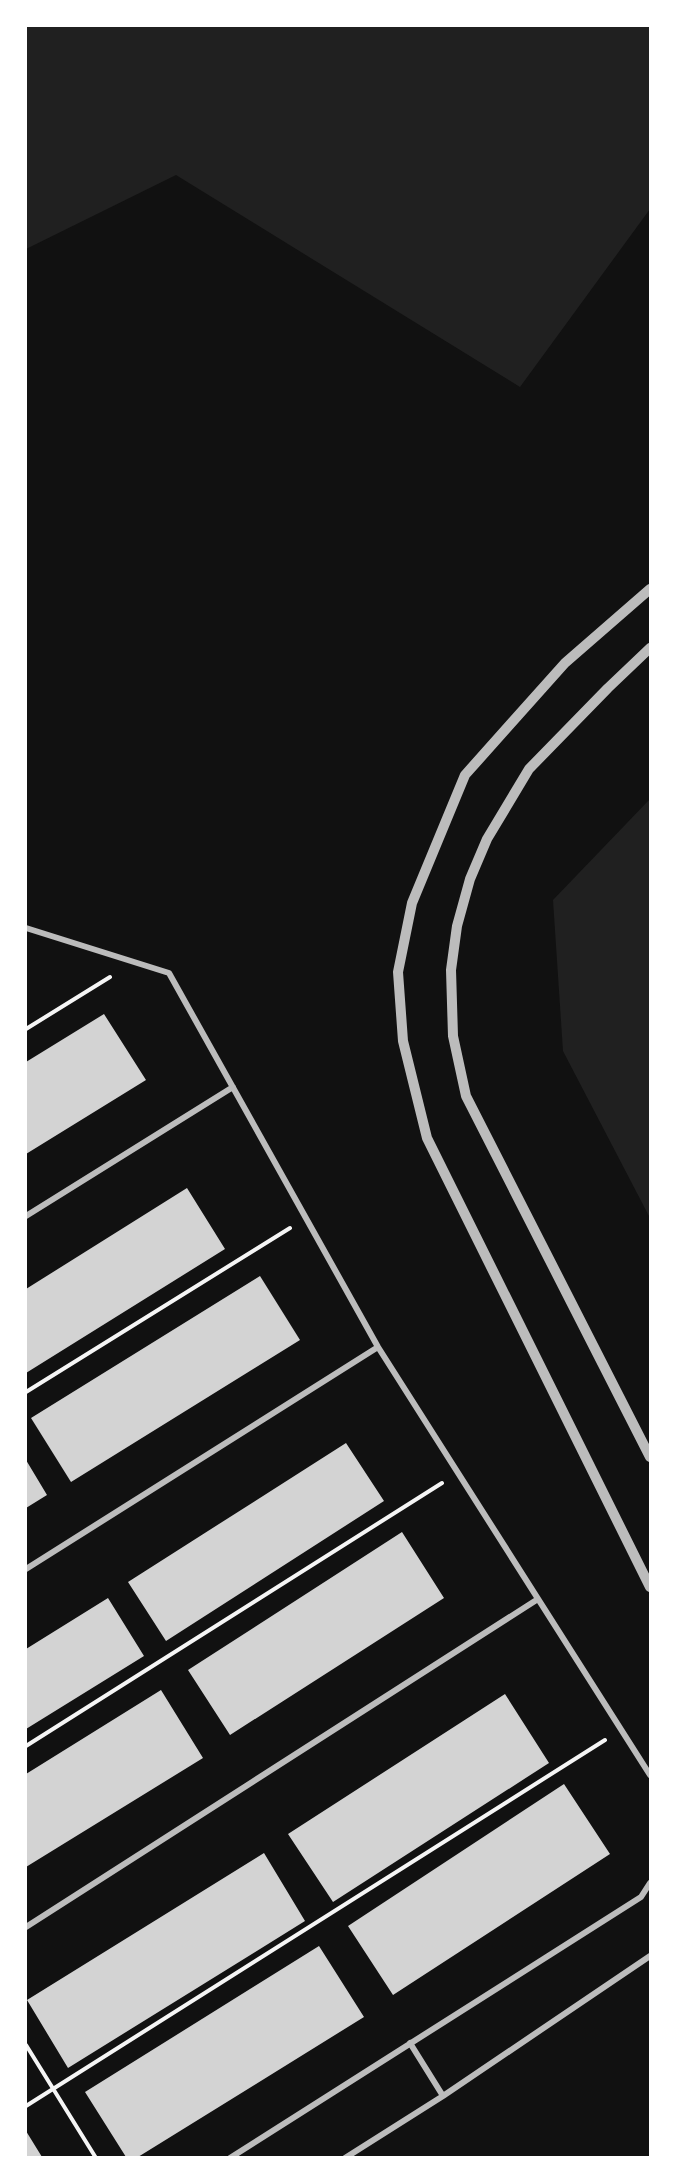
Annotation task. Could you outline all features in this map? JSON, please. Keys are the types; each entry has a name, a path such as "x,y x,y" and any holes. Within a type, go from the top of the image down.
{"street":[{"path":"651,589 565,663 465,775 412,903 398,972 403,1041 427,1138 651,1587"},
{"path":"651,648 608,688 529,769 487,839 470,879 457,926 451,970 453,1035 466,1096 651,1457"},
{"path":"26,928 169,973 378,1347 651,1775"},
{"path":"26,1216 233,1087"},
{"path":"26,1569 378,1347"},
{"path":"26,1927 538,1599"},
{"path":"230,2157 641,1897 651,1883"},
{"path":"345,2157 443,2096 651,1956"},
{"path":"410,2043 443,2096"}],"path":[{"path":"26,1029 133,962"},
{"path":"26,1392 306,1218"},
{"path":"26,1746 458,1473"},
{"path":"26,2106 621,1730"},
{"path":"26,2045 96,2157"}],"shaded area":[{"path":"26,26 650,26 650,209 520,387 176,175 26,249"},
{"path":"650,799 650,1218 563,1051 553,900"}],"building":[{"path":"104,1014 146,1080 26,1154 26,1062"},
{"path":"187,1188 225,1249 26,1373 26,1289"},
{"path":"260,1276 300,1340 71,1482 31,1418"},
{"path":"346,1443 384,1501 166,1641 128,1582"},
{"path":"26,1460 47,1495 26,1508"},
{"path":"402,1532 444,1598 230,1735 188,1670"},
{"path":"108,1598 144,1656 26,1729 26,1649"},
{"path":"161,1690 203,1758 26,1867 26,1774"},
{"path":"505,1694 549,1763 333,1902 288,1834"},
{"path":"564,1784 610,1854 393,1995 348,1926"},
{"path":"264,1853 305,1921 68,2068 27,2000"},
{"path":"319,1946 364,2017 138,2157 126,2157 85,2092"},
{"path":"26,2131 42,2157 26,2157"}]}
